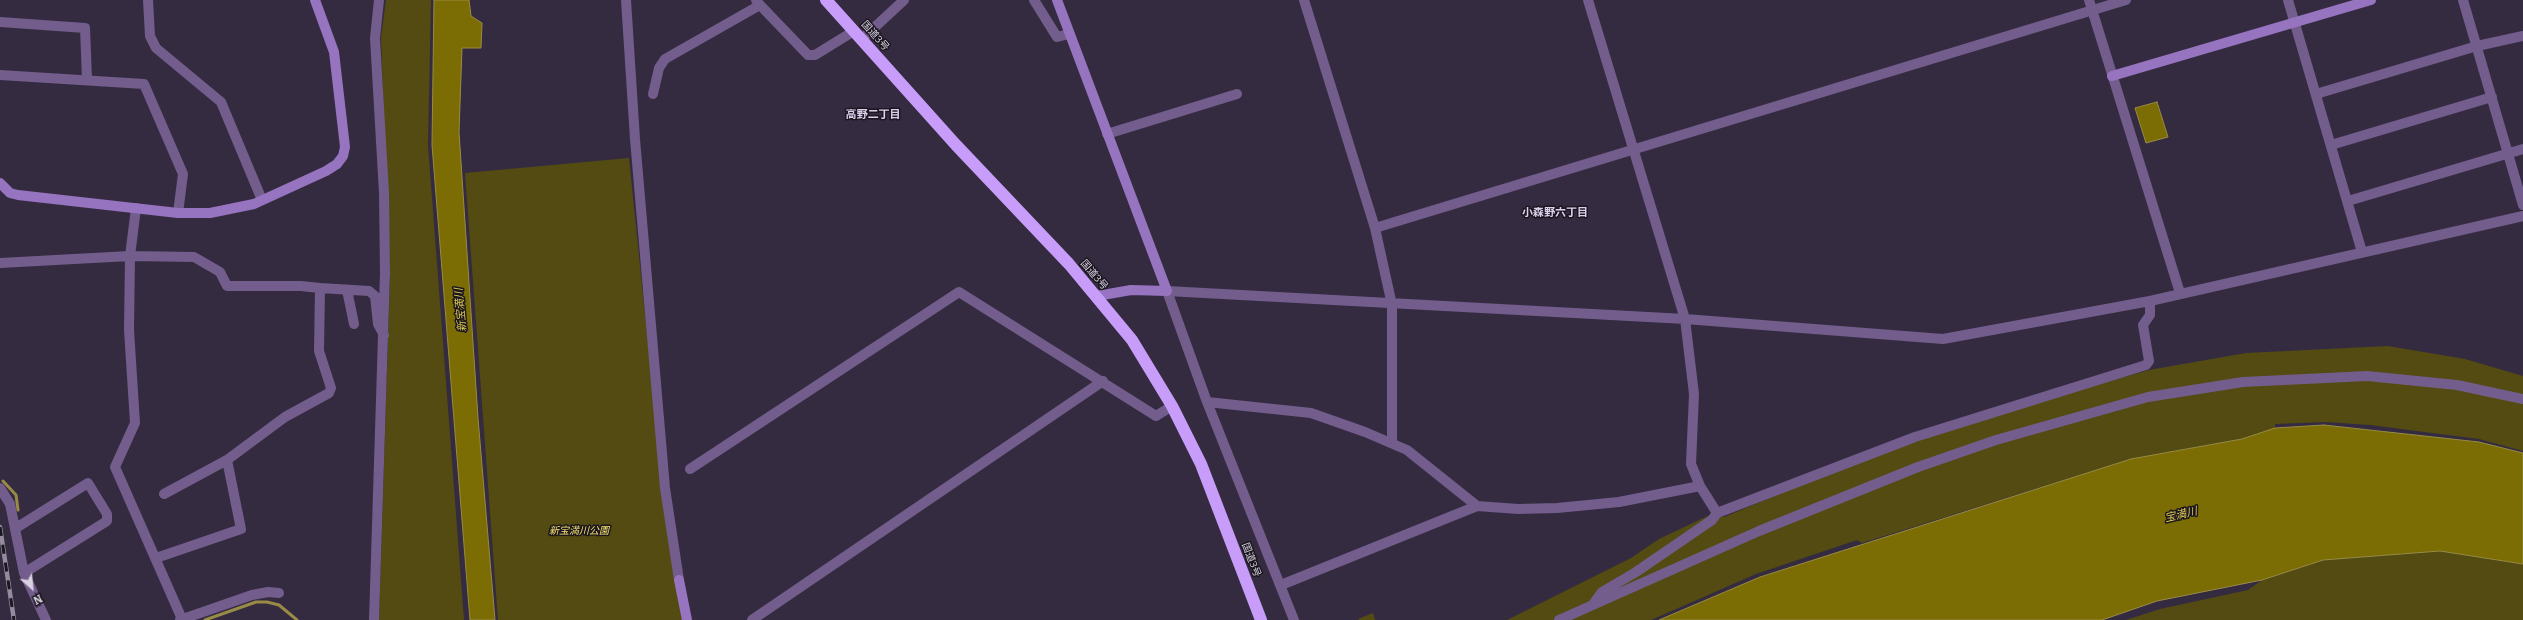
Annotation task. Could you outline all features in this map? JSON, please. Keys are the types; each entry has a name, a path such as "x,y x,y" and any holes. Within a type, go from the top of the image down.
{"highway":[{"name":"国道3号","path":"826,0 956,145 1097,296 1132,340 1172,406 1201,464 1260,617"}],"street":[{"path":"148,0 150,36 156,48 221,102 262,200"},
{"path":"0,183 10,193 18,195 178,213 210,213 235,209 262,200 326,172 337,164 343,156 345,147 334,52 315,0"},
{"path":"374,620 384,336 384,193 375,38 379,0"},
{"path":"626,0 635,139 664,488 687,620"},
{"path":"653,94 659,68 665,59 758,3 808,55 815,55 858,35 904,0"},
{"path":"1034,0 1057,37 1069,34"},
{"path":"1057,0 1106,134 1167,291 1207,402 1294,620"},
{"path":"1304,0 1376,228 1392,305 1392,443"},
{"path":"1588,0 1685,319 1694,394 1691,464 1700,486 1717,512"},
{"path":"2089,0 2180,293"},
{"path":"1376,228 1634,148 2126,0"},
{"path":"2288,0 2362,252"},
{"path":"2112,76 2371,0"},
{"path":"2463,0 2523,205"},
{"path":"0,22 85,28 87,79"},
{"path":"2316,94 2476,46 2523,36"},
{"path":"0,75 87,79 144,84 183,174 178,213"},
{"path":"1106,134 1237,94"},
{"path":"2331,145 2492,97"},
{"path":"2348,201 2523,149"},
{"path":"136,208 130,256 129,330 135,423 116,467 156,558 181,620 252,595 268,592 279,593"},
{"path":"1097,296 1131,290 1167,291 1392,305 1685,319 1943,339 2150,301 2523,216"},
{"path":"0,263 130,256 194,257 220,272 227,286 320,288 369,291 375,296 378,324 384,336"},
{"path":"164,494 227,460 285,417 329,393 331,388 320,351 320,288"},
{"path":"347,290 354,324"},
{"path":"690,469 959,292 1103,381 1156,416 1172,406"},
{"path":"1593,604 1602,592 1712,520 1717,512 1915,437 2146,365 2149,362 2143,325 2150,315 2150,301"},
{"path":"1559,620 1772,525 1918,467 1996,440 2148,397 2243,382 2367,376 2457,385 2523,399"},
{"path":"752,620 1103,381"},
{"path":"1207,402 1311,413 1392,443 1407,450 1477,506"},
{"path":"156,558 241,529 227,460"},
{"path":"16,528 88,483 107,514 107,521 24,573"},
{"path":"1281,585 1477,506 1518,510 1557,508 1619,502 1700,486"},
{"path":"0,488 10,504 24,573 46,620"}],"green space":[{"path":"386,0 431,0 428,145 464,620 379,620 390,278 381,37"},
{"name":"新宝満川公園","path":"629,158 664,501 683,620 498,620 465,173"},
{"path":"2388,346 2465,359 2523,376 2523,451 2479,439 2370,425 2326,422 2275,424 2275,428 2242,439 2131,459 1862,543 1857,540 1756,574 1651,620 1507,620 1631,558 1659,539 1712,514 1724,517 1869,457 2053,397 2149,370 2246,353"},
{"path":"2440,551 2523,564 2523,620 2126,620 2160,609 2248,590 2262,580 2323,560"},
{"path":"1373,613 1375,620 1358,619"}],"water":[{"name":"新宝満川","path":"434,0 469,0 471,16 482,23 481,48 462,48 459,132 478,418 495,620 470,620 432,145"},
{"path":"2157,102 2168,137 2146,143 2135,108"},
{"name":"宝満川","path":"2324,425 2479,442 2523,453 2523,564 2440,551 2323,560 2262,580 2157,601 2102,620 1659,620 1760,577 2131,459 2242,439 2275,428"}],"waterway":[{"path":"3,481 16,495 18,510"},
{"path":"205,620 256,602 267,602 279,605 297,620"}],"railway":[{"path":"0,527 14,620"}],"district":[{"name":"高野二丁目","path":"873,115"},
{"name":"小森野六丁目","path":"1555,213"}]}
